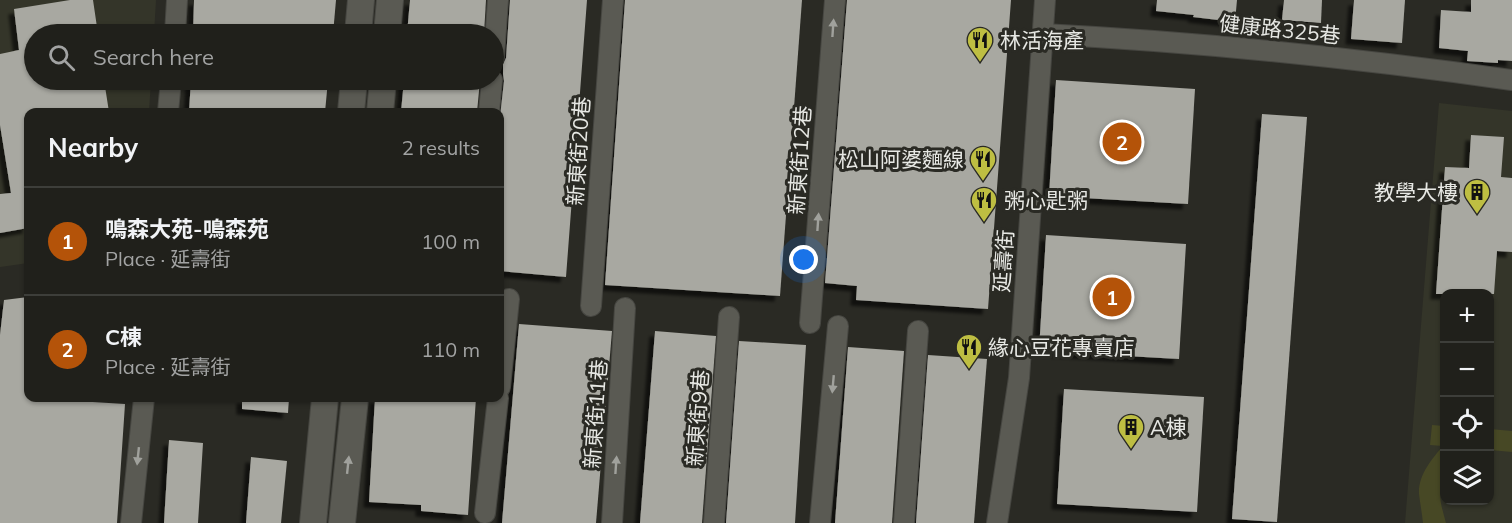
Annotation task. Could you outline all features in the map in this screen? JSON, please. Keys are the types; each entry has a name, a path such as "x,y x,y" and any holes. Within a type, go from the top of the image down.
{"street":[{"path":"176,24 177,0"},
{"path":"359,24 361,0"},
{"path":"388,24 390,0"},
{"path":"496,24 498,0"},
{"name":"新東街20巷","path":"591,306 613,0"},
{"name":"新東街12巷","path":"810,323 835,0"},
{"name":"延壽街","path":"997,523 1020,369 1045,0"},
{"name":"健康路325巷","path":"1043,34 1276,52 1512,80"},
{"path":"168,108 170,90"},
{"path":"351,108 353,90"},
{"path":"380,108 382,90"},
{"path":"489,108 491,90"},
{"path":"504,348 509,299"},
{"name":"新東街11巷","path":"612,523 625,308"},
{"name":"新東街9巷","path":"714,523 729,317"},
{"path":"820,523 838,326"},
{"path":"904,523 918,331"},
{"path":"131,523 144,402"},
{"path":"313,523 325,402"},
{"path":"342,523 355,402"},
{"path":"485,513 498,402"}],"shaded area":[{"path":"0,0 156,0 155,24 24,24 24,90 150,90 149,108 24,108 24,264 0,267"},
{"path":"1439,103 1512,111 1512,523 1405,523"}],"green space":[{"path":"1432,425 1440,426 1440,446 1430,445"},
{"path":"1494,429 1512,431 1512,452 1494,450"},
{"path":"1440,449 1440,505 1446,523 1423,523 1419,487 1426,468"}],"building":[{"path":"70,0 93,0 97,24 24,24 24,90 106,90 108,108 24,108 24,229 0,233 0,194 11,193 0,125 0,54 19,50 14,9"},
{"path":"194,0 336,0 334,24 193,24"},
{"path":"410,0 486,0 485,24 408,24"},
{"path":"510,0 587,0 566,277 504,271 504,108 501,108"},
{"path":"625,0 802,0 780,296 605,285"},
{"path":"847,0 1011,0 988,309 856,300 857,286 825,283"},
{"path":"1157,0 1237,0 1235,22 1156,11"},
{"path":"1284,0 1322,0 1321,23 1282,20"},
{"path":"1354,0 1405,0 1402,43 1351,39"},
{"path":"1471,0 1512,0 1512,61 1498,60 1498,63 1467,61 1468,51 1439,48 1441,10 1471,12"},
{"path":"1056,80 1195,89 1188,204 1049,196"},
{"path":"190,90 327,90 325,108 189,108"},
{"path":"403,90 479,90 477,108 401,108"},
{"path":"1262,114 1307,117 1277,522 1232,519"},
{"name":"教學大樓","path":"1471,135 1504,137 1501,177 1512,178 1512,252 1497,251 1494,294 1494,289 1440,289 1440,294 1436,294 1445,167 1469,168"},
{"path":"1046,235 1186,244 1179,359 1039,351"},
{"path":"24,298 24,402 125,404 117,523 0,523 0,335 4,300"},
{"path":"519,324 612,331 596,523 502,523"},
{"path":"655,331 716,336 702,523 640,523"},
{"path":"739,341 806,345 795,523 726,523"},
{"path":"848,347 904,351 892,523 835,523"},
{"path":"928,355 987,359 974,523 916,523"},
{"name":"A棟","path":"1064,389 1204,397 1197,512 1057,504"},
{"path":"242,402 289,402 288,413 242,409"},
{"path":"375,402 476,402 468,515 421,511 421,505 369,502"},
{"path":"169,440 203,443 198,523 164,523"},
{"path":"251,457 287,461 281,523 246,523"}],"place":[{"name":"林活海產","path":"980,63"},
{"name":"C棟","path":"1122,142"},
{"name":"松山阿婆麵線","path":"983,182"},
{"name":"教學大樓","path":"1477,215"},
{"name":"粥心匙粥","path":"984,223"},
{"name":"鳴森大苑-鳴森苑","path":"1112,297"},
{"name":"緣心豆花專賣店","path":"969,370"},
{"name":"A棟","path":"1131,450"}]}
